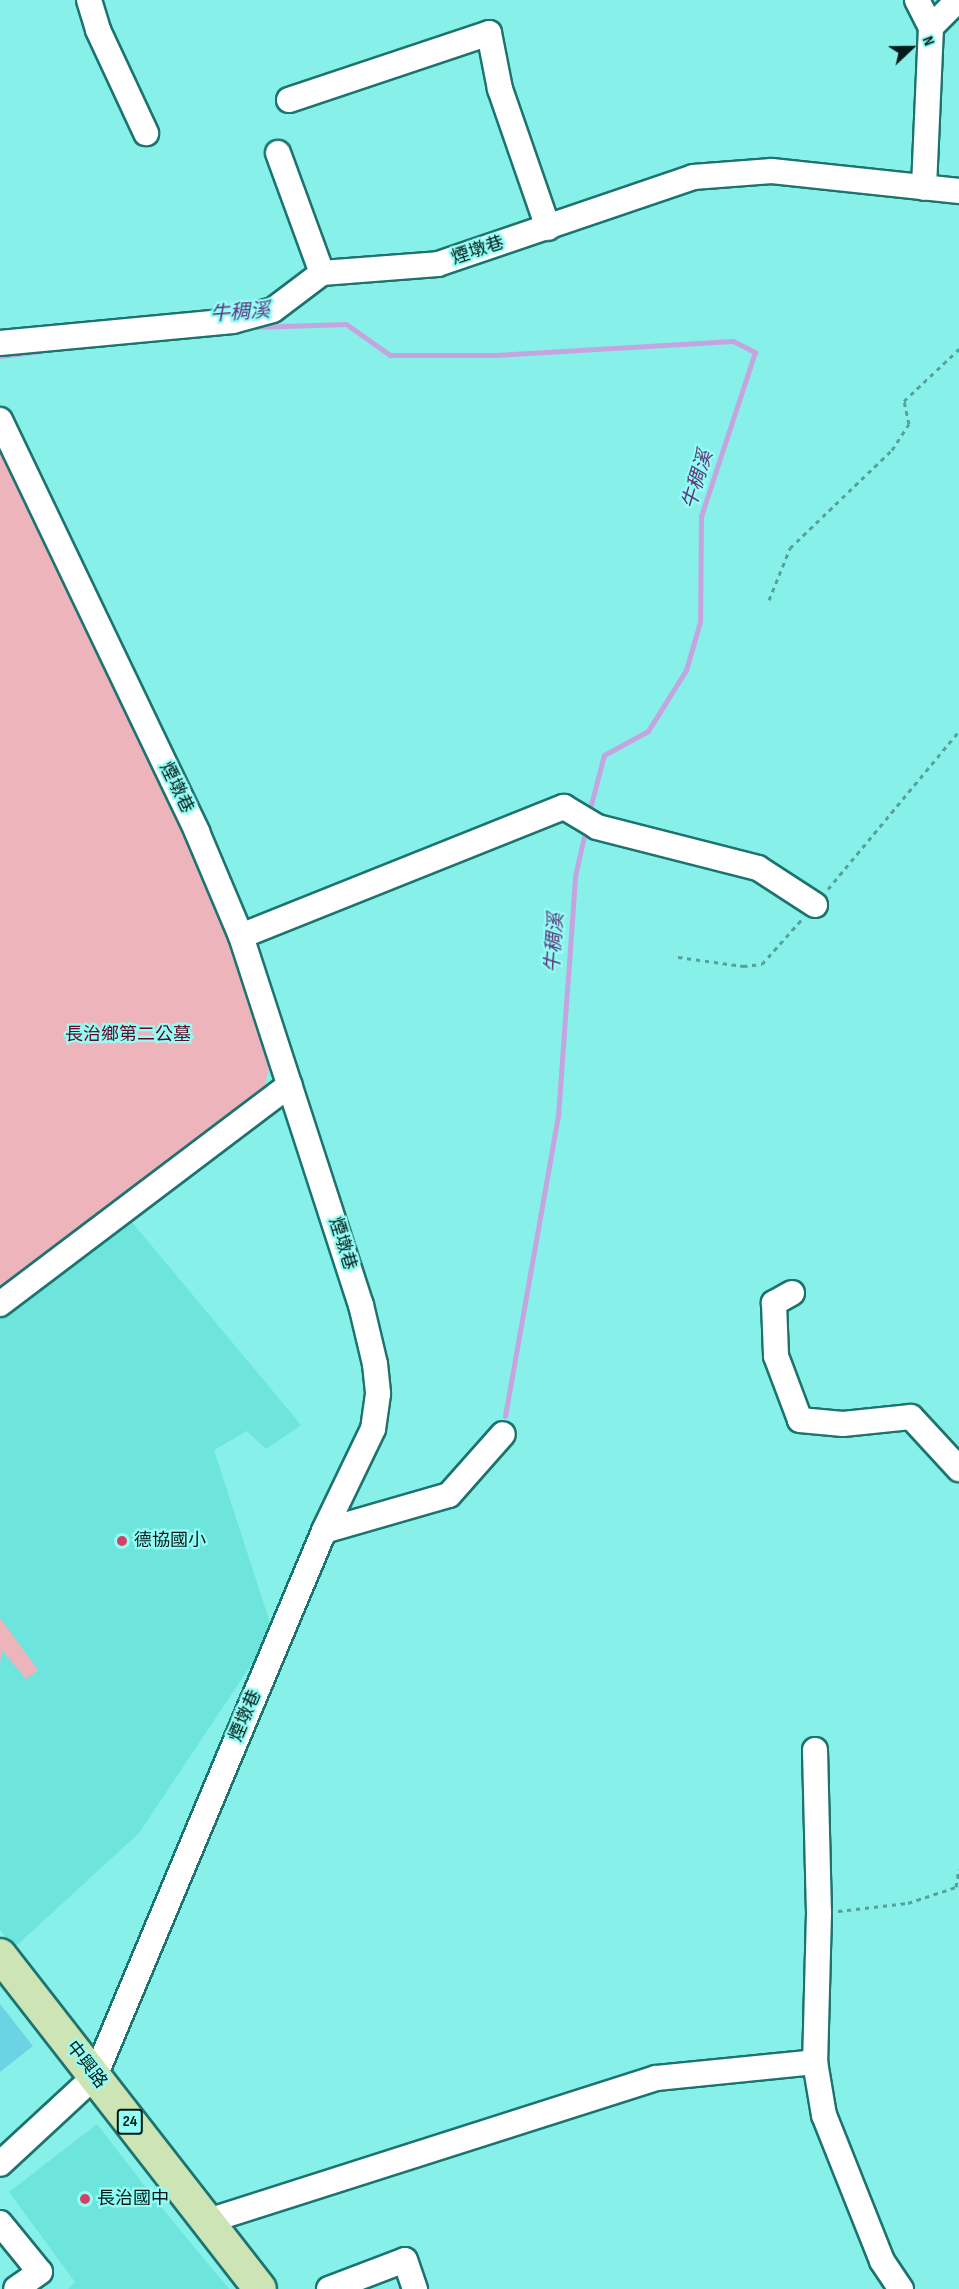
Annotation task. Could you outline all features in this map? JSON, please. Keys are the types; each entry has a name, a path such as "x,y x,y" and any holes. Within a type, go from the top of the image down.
{"main road":[{"name":"中興路","path":"0,1955 260,2289"}],"street":[{"path":"89,0 98,30 146,133"},
{"path":"917,0 931,27 924,188"},
{"path":"931,27 958,0"},
{"path":"289,100 489,33 500,89 548,228"},
{"path":"0,343 233,321 273,310 322,273 278,153"},
{"name":"煙墩巷","path":"322,273 438,264 693,177 733,172 772,171 959,191"},
{"name":"煙墩巷","path":"0,420 197,832 241,936 361,1305 375,1364 378,1394 373,1429 324,1531 95,2076"},
{"path":"241,936 564,807 597,827 758,868 815,905"},
{"path":"0,1304 290,1085"},
{"path":"792,1293 774,1303 776,1356 800,1420 843,1424 911,1417 959,1469"},
{"path":"324,1531 449,1495 503,1434"},
{"path":"815,1750 819,1913 815,2062 824,2115 882,2261 901,2289"},
{"path":"208,2221 656,2078 815,2062"},
{"path":"0,2164 95,2076"},
{"path":"0,2223 40,2272 16,2289"},
{"path":"329,2289 405,2260 415,2289"}],"path":[{"path":"769,600 790,548 892,450 909,424 904,400 959,348"},
{"path":"678,957 743,966 762,964 815,905 959,731"},
{"path":"819,1913 908,1903 956,1887 959,1869"}],"shaded area":[{"name":"德協國小","path":"126,1215 301,1425 266,1449 247,1431 214,1450 273,1632 139,1833 14,1948 0,1930 0,1313"},
{"name":"長治國中","path":"97,2124 161,2207 229,2289 68,2289 75,2282 9,2192"}],"green space":[{"name":"長治鄉第二公墓","path":"0,439 196,842 272,1055 262,1097 0,1295"},
{"path":"0,1618 38,1670 26,1679 2,1650 0,1663"}],"building":[{"path":"0,2004 33,2046 0,2072"}],"waterway":[{"name":"牛稠溪","path":"253,327 346,324 390,355 496,355 733,341 755,352 701,516 700,622 686,670 648,731 604,755 588,816"},
{"name":"牛稠溪","path":"0,356 41,351"},
{"name":"牛稠溪","path":"505,1416 558,1116 575,876 586,828"}],"place":[{"name":"德協國小","path":"122,1541"},
{"name":"長治國中","path":"85,2199"}]}
